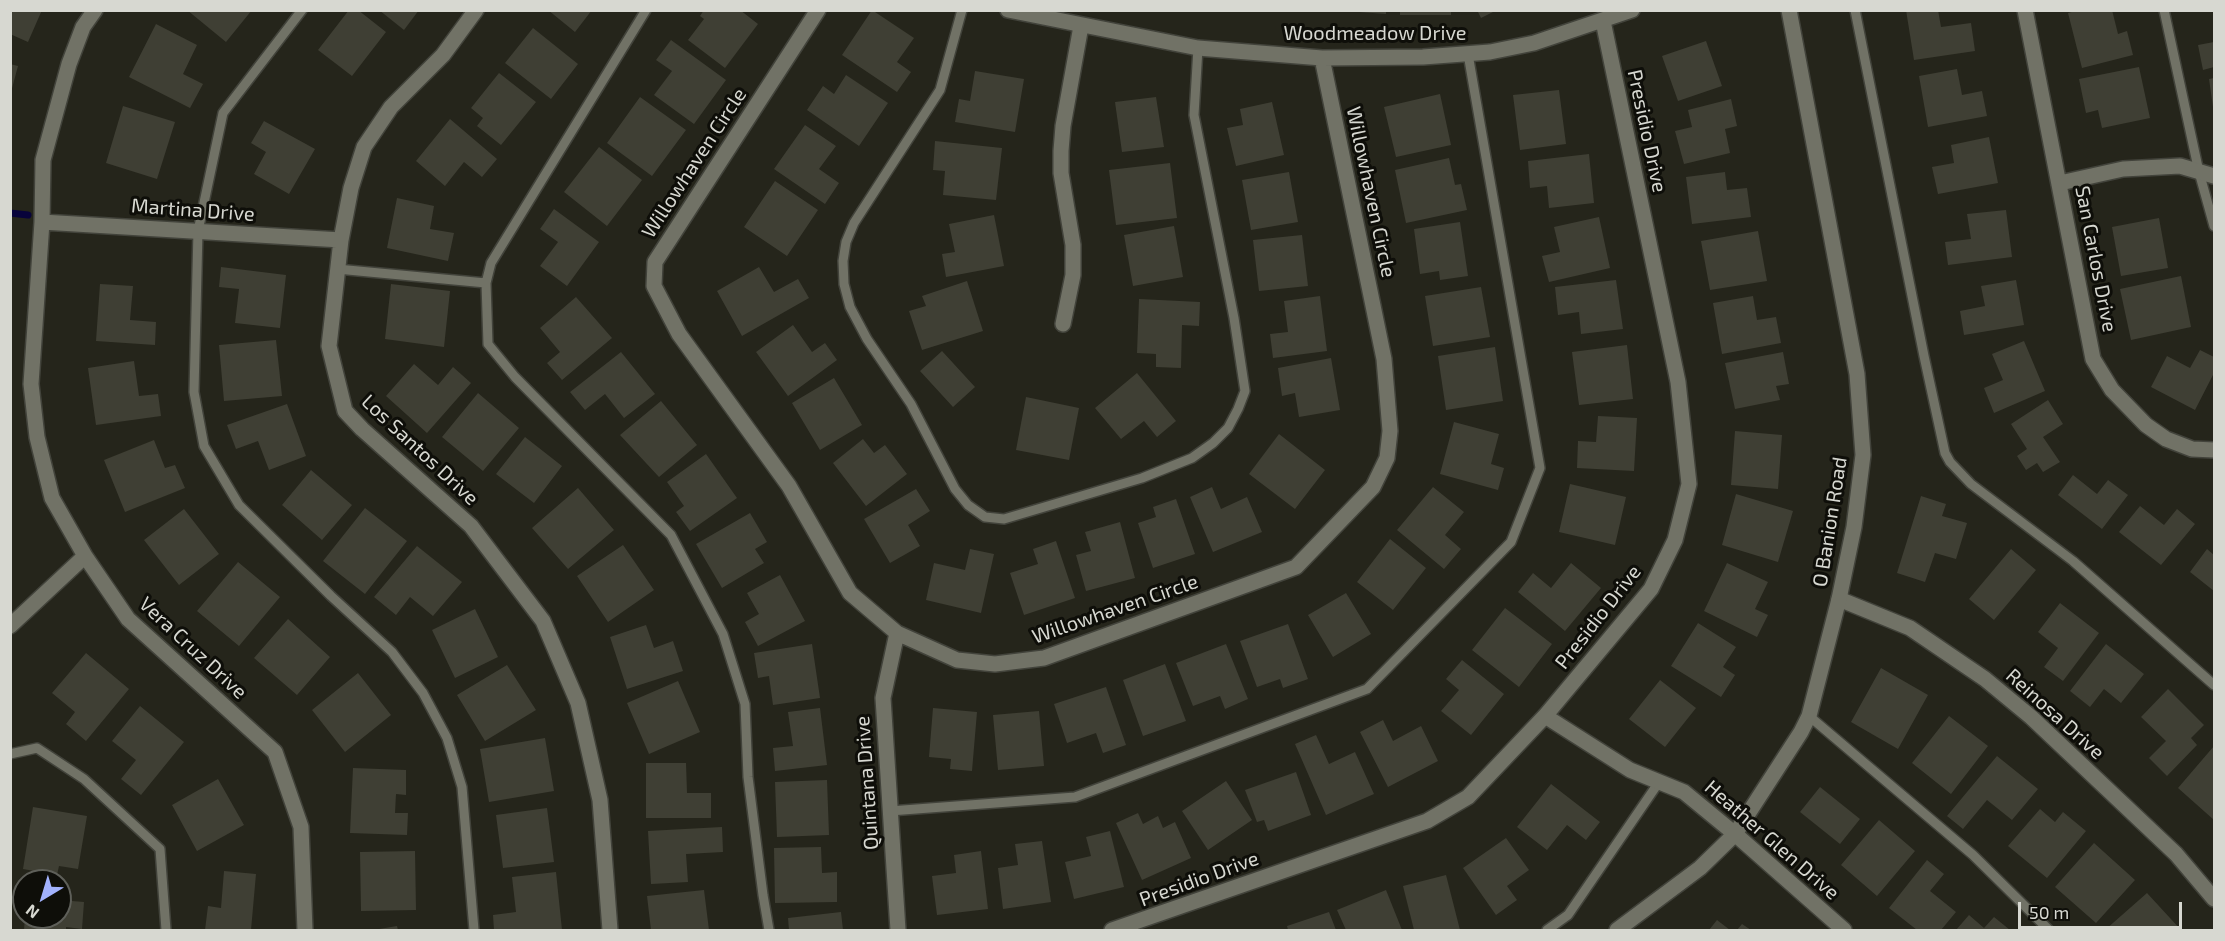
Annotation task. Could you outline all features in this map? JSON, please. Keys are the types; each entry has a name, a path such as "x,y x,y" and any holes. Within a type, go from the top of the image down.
{"street":[{"name":"Vera Cruz Drive","path":"95,10 83,27 69,64 43,160 42,222 32,384 37,437 52,498 85,556 128,619 275,752 301,827 305,930"},
{"name":"Los Santos Drive","path":"476,10 443,55 392,107 364,147 351,188 341,240 329,346 345,411 362,429 471,526 543,621 578,703 600,800 610,930"},
{"name":"Willowhaven Circle","path":"818,10 655,262 654,286 679,334 789,486 850,593 897,633 957,660 995,664 1044,658 1296,567 1373,487 1387,458 1389,431 1384,358 1322,58"},
{"name":"Woodmeadow Drive","path":"1008,10 1198,48 1322,58 1424,57 1490,52 1534,43 1632,10"},
{"name":"O Banion Road","path":"1617,930 1700,868 1736,834 1802,732 1809,716 1839,599 1854,527 1863,455 1857,374 1789,10"},
{"name":"San Carlos Drive","path":"2025,10 2093,359 2112,390 2146,425 2166,439 2192,449 2214,450"},
{"name":"Presidio Drive","path":"1112,930 1427,821 1468,797 1545,716 1651,589 1675,540 1689,483 1678,382 1603,21"},
{"path":"1063,324 1073,275 1073,255 1060,173 1061,151 1063,126 1081,26"},
{"path":"2060,183 2123,169 2180,166 2214,176"},
{"name":"Martina Drive","path":"42,222 341,240"},
{"path":"10,626 85,556"},
{"name":"Reinosa Drive","path":"1839,599 1910,628 1985,679 2031,717 2167,846 2214,899"},
{"name":"Quintana Drive","path":"897,633 883,698 898,930"},
{"name":"Heather Glen Drive","path":"1545,716 1630,770 1684,792 1736,834 1844,930"}],"lane":[{"path":"302,10 223,113 198,231 194,392 204,446 239,505 331,596 392,652 423,693 447,738 462,787 474,930"},
{"path":"646,10 491,263 486,283 488,344 515,377 671,534 723,634 746,704 748,777 769,930"},
{"path":"962,10 940,90 854,223 846,242 843,261 844,284 850,307 867,339 911,404 954,489 968,505 986,517 1004,519 1142,478 1192,458 1213,443 1228,428 1238,409 1245,391 1194,115 1198,48"},
{"path":"1855,10 1945,453 1950,462 1971,484 2073,561 2214,685"},
{"path":"2164,10 2199,172 2214,226"},
{"path":"890,811 1075,797 1367,689 1511,542 1540,468 1468,54"},
{"path":"337,269 486,283"},
{"path":"1809,716 1973,855 2049,930"},
{"path":"10,754 37,748 84,779 160,849 166,930"},
{"path":"1547,930 1554,928 1568,915 1659,782"}],"building":[{"path":"10,10 42,10 28,42 10,34"},
{"path":"187,10 252,10 226,42"},
{"path":"349,10 358,10 386,32 352,76 318,50"},
{"path":"379,10 419,10 404,30"},
{"path":"548,10 592,10 575,32"},
{"path":"704,10 740,10 758,24 725,68 688,40 704,19 700,16"},
{"path":"872,10 914,38 897,62 911,72 897,92 842,55"},
{"path":"1359,10 1386,10 1386,14 1359,12"},
{"path":"1400,10 1451,10 1451,15 1400,15"},
{"path":"1477,10 1497,10 1481,18"},
{"path":"1906,10 1938,10 1941,27 1971,23 1975,51 1914,60"},
{"path":"2079,10 2112,10 2118,34 2127,31 2133,55 2082,68 2068,13"},
{"path":"156,24 197,45 183,74 203,84 190,108 129,77"},
{"path":"533,28 578,64 551,99 505,63"},
{"path":"671,40 726,80 694,124 654,95 672,71 656,60"},
{"path":"1706,41 1722,86 1678,101 1662,56"},
{"path":"2214,42 2214,67 2203,70 2198,45"},
{"path":"10,64 18,66 11,92 10,92"},
{"path":"2139,67 2150,118 2102,128 2098,110 2086,113 2079,79"},
{"path":"1957,69 1962,95 1982,91 1987,116 1928,127 1919,76"},
{"path":"975,71 1024,79 1015,132 955,122 959,99 970,101"},
{"path":"499,73 536,102 501,145 477,126 483,118 471,108"},
{"path":"846,75 888,103 859,146 807,110 823,86 834,94"},
{"path":"2214,78 2214,107 2213,107 2209,79"},
{"path":"1559,90 1566,144 1520,150 1513,95"},
{"path":"1440,94 1451,145 1396,157 1384,107"},
{"path":"640,97 686,130 652,176 607,143"},
{"path":"1156,97 1164,147 1122,152 1115,102"},
{"path":"1731,99 1737,126 1725,129 1730,153 1684,164 1675,131 1692,127 1688,110"},
{"path":"1272,102 1284,155 1236,166 1227,128 1243,125 1240,109"},
{"path":"123,106 175,122 157,179 106,163"},
{"path":"450,119 497,159 482,177 464,162 445,186 416,161"},
{"path":"264,121 315,149 289,194 254,174 266,152 251,143"},
{"path":"805,125 836,146 819,169 839,183 825,204 774,169"},
{"path":"1989,137 1998,183 1938,194 1932,167 1954,163 1951,145"},
{"path":"935,141 1002,148 996,200 943,195 945,171 933,170"},
{"path":"599,147 642,180 607,226 564,192"},
{"path":"1589,154 1594,203 1549,208 1547,186 1530,188 1528,161"},
{"path":"1449,158 1455,185 1461,184 1467,210 1406,223 1395,170"},
{"path":"1170,163 1177,218 1116,225 1109,170"},
{"path":"1289,172 1298,222 1251,230 1242,180"},
{"path":"1725,172 1727,190 1747,188 1751,217 1692,224 1686,177"},
{"path":"775,181 818,210 787,256 744,227"},
{"path":"397,198 434,206 430,229 454,233 448,261 387,248"},
{"path":"554,209 599,242 567,286 540,266 558,242 540,229"},
{"path":"2006,210 2012,257 1948,265 1945,242 1971,239 1967,214"},
{"path":"994,215 1004,266 946,277 942,254 955,252 949,224"},
{"path":"1599,217 1610,268 1549,282 1542,256 1560,252 1554,227"},
{"path":"2159,218 2168,268 2121,276 2112,227"},
{"path":"1460,222 1468,276 1440,280 1439,271 1420,274 1414,229"},
{"path":"1174,226 1183,277 1133,286 1124,235"},
{"path":"1758,231 1767,281 1710,290 1701,241"},
{"path":"1302,235 1308,286 1259,291 1253,240"},
{"path":"221,267 286,275 280,328 235,323 239,289 219,287"},
{"path":"759,267 774,292 798,279 809,298 742,336 717,291"},
{"path":"2181,276 2191,327 2131,340 2120,289"},
{"path":"1616,280 1623,329 1581,334 1579,312 1558,315 1555,287"},
{"path":"2016,280 2024,325 1964,335 1960,311 1985,306 1981,286"},
{"path":"967,281 983,331 922,350 909,311 926,306 922,296"},
{"path":"100,284 133,286 130,320 156,322 155,345 96,341"},
{"path":"391,284 450,291 444,347 385,339"},
{"path":"1481,287 1490,337 1433,346 1425,296"},
{"path":"1320,296 1327,351 1273,358 1270,334 1288,332 1284,301"},
{"path":"1753,296 1757,320 1776,317 1781,343 1722,354 1713,303"},
{"path":"576,297 612,338 562,380 547,363 560,352 540,328"},
{"path":"1139,299 1200,302 1199,326 1182,325 1181,368 1156,367 1156,354 1137,353"},
{"path":"793,325 812,352 825,343 837,360 788,396 756,352"},
{"path":"276,340 282,396 224,401 219,345"},
{"path":"2024,341 2045,391 1994,413 1984,388 2003,380 1992,354"},
{"path":"1627,345 1633,399 1579,405 1572,352"},
{"path":"1495,347 1503,401 1446,410 1438,356"},
{"path":"2200,350 2214,357 2214,373 2195,410 2151,387 2167,356 2190,368"},
{"path":"942,351 975,387 953,407 920,371"},
{"path":"621,352 655,394 624,418 605,394 585,410 570,392"},
{"path":"1783,352 1789,384 1776,386 1780,400 1735,409 1725,363"},
{"path":"1331,358 1340,410 1299,417 1295,393 1282,396 1278,368"},
{"path":"134,361 139,396 158,394 161,416 96,425 88,368"},
{"path":"414,364 438,385 453,367 471,383 427,433 386,396"},
{"path":"1137,373 1176,421 1157,437 1144,421 1121,439 1095,408"},
{"path":"834,378 862,425 820,450 792,403"},
{"path":"478,393 519,428 483,471 442,437"},
{"path":"1026,397 1079,408 1069,460 1016,450"},
{"path":"2048,400 2063,424 2043,437 2060,462 2043,472 2037,463 2026,470 2017,456 2027,449 2011,424"},
{"path":"661,401 697,445 659,477 620,435"},
{"path":"287,404 306,456 269,470 258,441 236,449 227,425"},
{"path":"1598,416 1637,418 1634,471 1577,468 1578,441 1596,442"},
{"path":"1454,422 1499,434 1491,464 1504,468 1498,490 1440,474"},
{"path":"1735,431 1782,435 1778,489 1731,485"},
{"path":"1279,434 1325,470 1295,509 1249,474"},
{"path":"525,437 562,466 534,503 496,474"},
{"path":"863,439 874,453 885,445 907,474 866,506 833,463"},
{"path":"154,440 165,468 175,465 185,488 125,512 104,460"},
{"path":"706,454 737,498 690,531 676,512 684,506 667,482"},
{"path":"311,470 352,505 322,540 282,505"},
{"path":"2073,475 2097,494 2108,480 2128,495 2102,529 2058,495"},
{"path":"1570,484 1626,497 1615,545 1559,532"},
{"path":"1212,487 1221,509 1247,497 1262,532 1213,552 1190,497"},
{"path":"1433,487 1464,512 1445,535 1461,549 1444,569 1397,530"},
{"path":"578,488 614,530 568,569 532,528"},
{"path":"916,489 930,511 908,525 920,546 890,563 864,519"},
{"path":"1736,494 1793,511 1778,562 1722,545"},
{"path":"1921,496 1946,504 1942,516 1967,523 1956,559 1935,553 1925,582 1897,573"},
{"path":"1176,499 1195,554 1153,568 1138,523 1156,517 1153,507"},
{"path":"2140,506 2164,525 2177,509 2195,524 2161,565 2119,532"},
{"path":"365,508 407,541 365,594 323,561"},
{"path":"184,509 219,554 179,585 144,540"},
{"path":"750,513 767,542 755,549 764,563 722,588 696,544"},
{"path":"1120,522 1135,578 1086,591 1076,555 1091,551 1085,532"},
{"path":"1390,539 1426,568 1393,610 1357,582"},
{"path":"1056,541 1075,598 1024,615 1010,573 1038,564 1033,549"},
{"path":"623,545 654,590 608,622 577,576"},
{"path":"417,546 462,582 433,616 410,597 396,615 374,597"},
{"path":"970,549 994,554 981,613 926,600 934,563 965,570"},
{"path":"2011,549 2036,570 1994,620 1969,599"},
{"path":"2207,549 2214,555 2214,591 2190,572"},
{"path":"238,562 280,597 239,646 197,611"},
{"path":"1571,563 1601,588 1565,631 1518,592 1533,573 1551,588"},
{"path":"1727,563 1768,582 1755,609 1768,615 1757,637 1704,611"},
{"path":"780,575 805,621 758,646 745,622 759,614 747,593"},
{"path":"1346,593 1371,634 1333,657 1308,615"},
{"path":"2060,603 2099,633 2063,681 2044,667 2058,648 2038,632"},
{"path":"1505,608 1552,644 1519,687 1472,650"},
{"path":"475,609 498,657 455,678 432,630"},
{"path":"288,619 330,657 297,695 254,658"},
{"path":"1698,623 1736,647 1723,667 1735,675 1721,697 1671,666"},
{"path":"1288,624 1308,679 1283,688 1280,679 1257,687 1240,641"},
{"path":"646,625 654,648 673,641 683,671 627,689 610,637"},
{"path":"812,644 820,698 773,705 769,676 758,678 754,653"},
{"path":"1226,644 1248,699 1225,709 1220,696 1193,706 1176,663"},
{"path":"2106,644 2144,674 2121,703 2104,689 2090,707 2070,691"},
{"path":"86,653 129,689 86,741 66,724 75,712 52,693"},
{"path":"1462,660 1504,694 1471,735 1441,711 1459,690 1446,679"},
{"path":"1165,664 1186,721 1143,736 1123,680"},
{"path":"507,665 536,710 485,741 457,695"},
{"path":"1881,668 1928,695 1898,749 1851,722"},
{"path":"358,673 391,715 345,752 312,710"},
{"path":"1660,680 1696,708 1665,747 1629,719"},
{"path":"678,681 700,732 649,754 627,703"},
{"path":"1106,687 1126,745 1103,753 1096,733 1067,743 1054,704"},
{"path":"2168,689 2204,725 2191,738 2197,745 2167,776 2149,758 2166,741 2141,717"},
{"path":"140,706 184,742 141,795 121,779 136,760 112,741"},
{"path":"820,708 827,765 775,771 773,748 793,746 788,712"},
{"path":"933,708 977,712 972,771 950,769 951,759 929,757"},
{"path":"1039,711 1044,766 998,770 993,715"},
{"path":"1949,716 1988,746 1951,794 1912,763"},
{"path":"1383,720 1393,741 1421,726 1438,761 1388,787 1360,732"},
{"path":"1316,735 1329,764 1355,752 1374,794 1326,815 1295,744"},
{"path":"545,738 554,791 489,802 480,749"},
{"path":"2214,746 2214,820 2178,788"},
{"path":"1997,756 2038,789 2012,820 1987,800 1963,829 1947,816"},
{"path":"646,763 686,763 687,793 711,793 711,818 646,818"},
{"path":"353,768 406,770 406,795 396,794 395,813 408,813 407,835 350,833"},
{"path":"1296,772 1311,815 1268,831 1264,820 1257,822 1245,790"},
{"path":"218,779 244,825 197,851 172,805"},
{"path":"827,780 829,835 777,837 775,782"},
{"path":"1226,781 1252,820 1208,850 1182,811"},
{"path":"1551,784 1600,822 1586,840 1567,825 1547,850 1517,827"},
{"path":"1820,787 1860,819 1840,844 1800,812"},
{"path":"33,807 87,816 78,869 59,866 58,869 23,869"},
{"path":"547,808 554,862 503,868 496,815"},
{"path":"2040,809 2055,822 2063,812 2086,831 2047,878 2008,846"},
{"path":"1138,813 1143,824 1158,816 1163,828 1175,822 1191,858 1142,880 1116,823"},
{"path":"1879,820 1915,851 1877,896 1841,865"},
{"path":"722,827 723,852 686,854 688,882 651,884 648,831"},
{"path":"1110,831 1124,887 1074,899 1065,862 1091,856 1086,837"},
{"path":"1506,838 1529,870 1507,886 1517,900 1496,915 1463,868"},
{"path":"1042,841 1051,902 1003,909 998,868 1018,865 1015,844"},
{"path":"2094,843 2135,880 2096,923 2055,887"},
{"path":"821,847 822,873 837,872 837,902 775,903 774,848"},
{"path":"415,851 416,910 361,911 360,852"},
{"path":"981,851 988,909 937,915 932,876 956,873 954,855"},
{"path":"1927,860 1944,874 1930,891 1956,912 1941,930 1917,930 1889,908"},
{"path":"224,871 256,874 251,930 205,930 208,906 221,908"},
{"path":"556,872 562,930 494,930 493,915 516,912 512,877"},
{"path":"1446,875 1460,930 1414,930 1403,886"},
{"path":"704,890 709,930 651,930 647,896"},
{"path":"1386,890 1402,930 1346,930 1337,910"},
{"path":"2147,893 2181,930 2105,930"},
{"path":"72,901 84,902 82,929 72,928"},
{"path":"841,912 843,930 789,930 788,918"},
{"path":"1329,912 1336,930 1288,930 1287,926"},
{"path":"1969,915 1984,928 1994,917 2010,930 1956,930"},
{"path":"1717,920 1730,930 1709,930"},
{"path":"1742,924 1751,930 1737,930"},
{"path":"397,926 398,930 379,930 379,929"},
{"path":"24,929 66,929 66,930"}],"waterway":[{"path":"10,213 28,215"}]}
